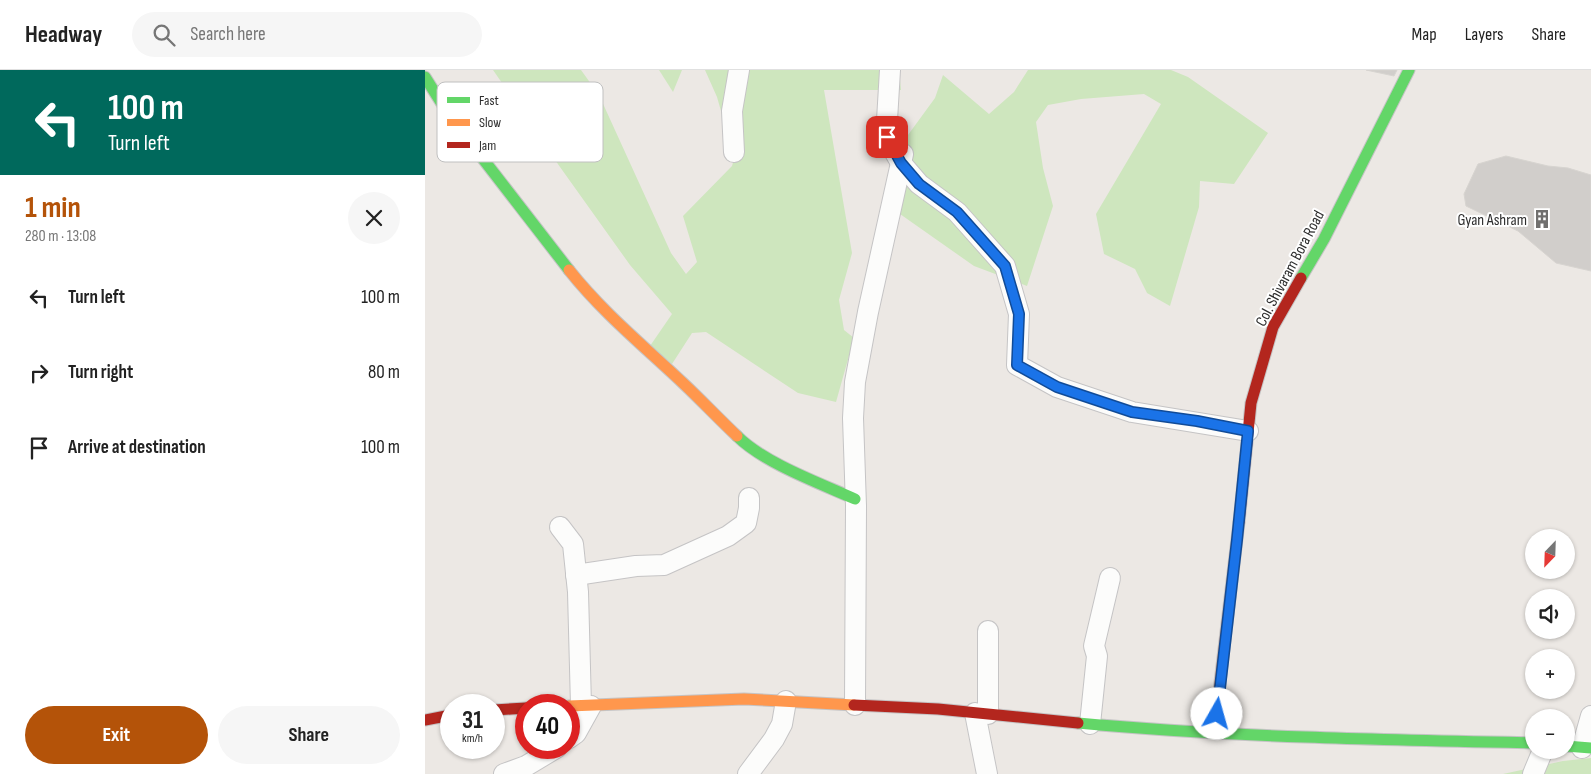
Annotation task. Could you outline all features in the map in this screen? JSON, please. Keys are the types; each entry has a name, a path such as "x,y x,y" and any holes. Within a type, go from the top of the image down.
{"street":[{"path":"734,152 733,111 739,70"},
{"path":"890,70 887,137 919,184 957,212 1005,266 1019,314 1017,365 1057,387 1132,412 1197,421 1248,431"},
{"name":"Col. Shivaram Bora Road","path":"1214,733 1251,403 1273,327 1324,239 1409,70"},
{"path":"425,78 437,96"},
{"path":"855,705 853,418 855,382 868,312 902,158"},
{"path":"485,162 588,294 625,332 684,384 747,446 796,473 855,499"},
{"path":"576,575 636,566 664,565 727,536 746,523 749,498"},
{"path":"560,526 573,544 576,575 580,694"},
{"path":"1090,724 1097,656 1094,646 1110,578"},
{"path":"987,774 982,713 988,631"},
{"path":"580,706 744,699 937,709 1144,729 1338,739 1525,744"},
{"path":"748,774 774,739 782,724 786,702"},
{"path":"1580,747 1591,716"},
{"path":"425,720 440,717"},
{"path":"504,774 526,766 538,759"},
{"path":"1533,774 1539,759"}],"green space":[{"path":"493,70 581,70 590,82 501,82"},
{"path":"659,70 682,70 673,92"},
{"path":"705,70 899,70 901,90 824,90 852,253 839,300 844,330 854,338 836,402 798,393 706,332 692,333 672,364 650,346 672,314 630,265 557,162 603,162 603,104 671,253 686,274 697,262 683,216 732,166 743,128 723,118 717,97"},
{"path":"1028,70 1171,70 1188,77 1268,133 1234,184 1200,181 1199,207 1170,306 1147,293 1135,269 1104,254 1096,214 1161,104 1144,94 1081,99 1048,105 1036,122 1043,168 1053,206 1027,286 974,266 900,214 889,161 935,98 943,75 989,114 1014,92"},
{"path":"1591,758 1591,774 1503,774 1563,761"}],"building":[{"path":"1366,70 1397,70 1394,76"},
{"name":"Gyan Ashram","path":"1506,156 1548,166 1568,168 1591,175 1591,271 1556,263 1518,231 1466,206 1464,194 1478,164"}],"traffic: fast":[{"path":"1301,278 1324,239 1409,70"},
{"path":"425,77 437,96"},
{"path":"485,162 569,270"},
{"path":"737,436 748,446 777,464 855,499"},
{"path":"1078,723 1249,735 1525,743"},
{"path":"1575,747 1591,748"}],"traffic: slow":[{"path":"569,270 610,315 737,436"},
{"path":"1214,733 1239,522"},
{"path":"580,706 744,699 854,705"}],"traffic: jam":[{"path":"1239,522 1251,403 1273,327 1301,278"},
{"path":"854,705 938,709 1078,723"},
{"path":"505,709 515,709"},
{"path":"425,720 440,717"}],"place":[{"name":"Gyan Ashram","path":"1542,219"}],"route":[{"path":"887,137 901,163 919,184 957,212 1005,266 1019,314 1017,365 1057,387 1132,412 1197,421 1248,431 1217,714"}]}
